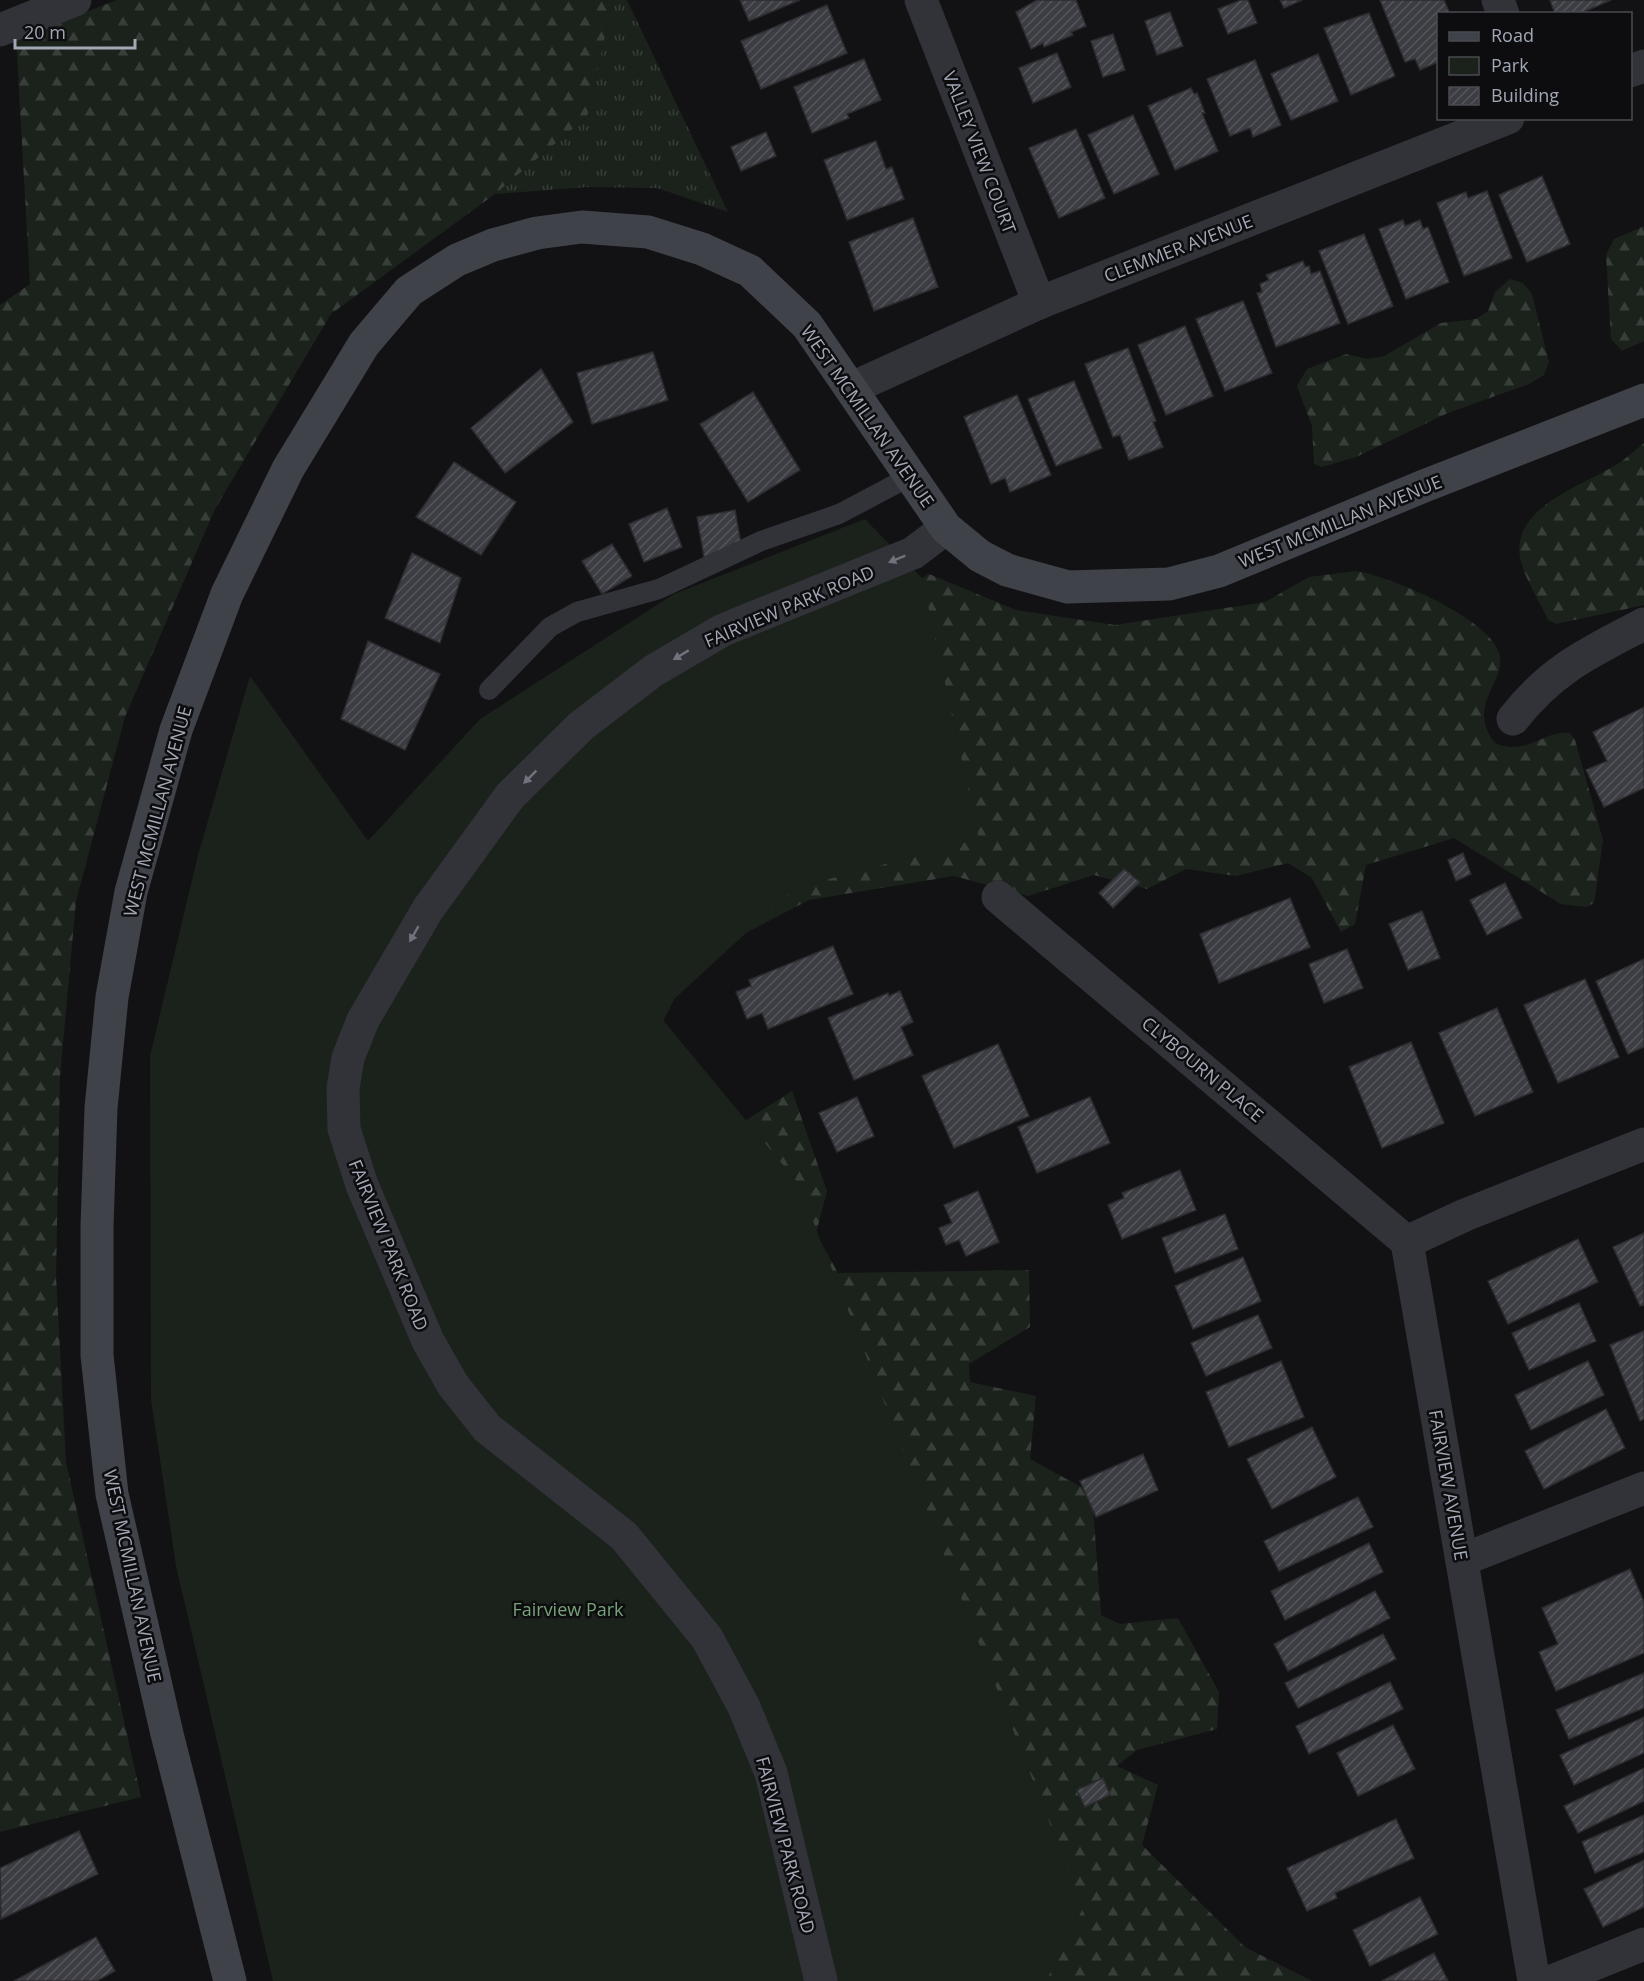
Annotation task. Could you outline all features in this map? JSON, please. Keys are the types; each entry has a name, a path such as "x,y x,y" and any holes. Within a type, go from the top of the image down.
{"main road":[{"name":"WEST MCMILLAN AVENUE","path":"230,1981 167,1734 112,1494 98,1355 97,1227 101,1108 112,997 131,892 176,730 227,594 288,469 364,344 410,291 457,260 494,245 537,233 582,227 648,232 702,249 750,271 807,325 946,528 980,556 1007,570 1068,587 1169,584 1219,571 1424,486 1644,400"}],"street":[{"path":"0,30 75,0"},
{"name":"VALLEY VIEW COURT","path":"921,0 1039,303"},
{"name":"CLEMMER AVENUE","path":"852,388 1039,303 1503,120"},
{"name":"FAIRVIEW PARK ROAD","path":"821,1981 771,1773 744,1707 707,1638 624,1536 487,1428 453,1385 428,1341 362,1185 345,1129 343,1088 348,1058 363,1020 428,909 510,796 581,726 653,671 723,630 913,553 946,528"},
{"path":"1514,719 1534,693 1564,667 1644,624"},
{"name":"CLYBOURN PLACE","path":"998,897 1407,1242"},
{"path":"1407,1242 1465,1215 1644,1144"},
{"name":"FAIRVIEW AVENUE","path":"1407,1242 1534,1981"},
{"path":"1462,1560 1644,1488"},
{"path":"1552,1981 1644,1944"}],"lane":[{"path":"489,690 550,627 577,612 659,590 761,542 839,514 909,477"}],"green space":[{"path":"117,0 613,0 587,117 495,194 331,314 215,509 125,717 76,901 60,1077 56,1276 66,1462 141,1797 0,1832 0,305 30,284 16,39"},
{"path":"613,0 627,0 728,212 657,188 589,187 495,194 587,117"},
{"path":"1644,226 1644,341 1622,351 1611,339 1606,255 1614,239"},
{"path":"1510,279 1523,283 1532,294 1549,362 1544,375 1529,384 1448,413 1356,457 1322,467 1314,464 1312,426 1297,386 1307,369 1346,354 1367,359 1384,356 1441,323 1476,319 1488,311 1495,292"},
{"path":"1644,443 1644,605 1556,624 1548,620 1522,565 1519,546 1524,529 1534,515 1548,503 1618,464"},
{"name":"Fairview Park","path":"865,519 922,578 979,839 795,888 658,1014 798,1183 1083,1908 1046,1981 273,1981 176,1566 151,1400 150,1056 198,855 250,676 368,841 480,719 674,594"},
{"path":"1356,571 1391,581 1436,601 1477,626 1491,640 1499,653 1500,662 1499,671 1487,700 1484,720 1491,738 1496,743 1510,747 1520,746 1553,735 1570,733 1575,740 1603,840 1594,903 1586,907 1561,904 1454,838 1366,865 1355,924 1341,932 1312,878 1288,863 1236,876 1186,869 1147,889 1094,875 1028,896 954,876 809,900 694,960 612,1122 639,1188 792,1091 827,1191 816,1233 838,1273 1029,1270 1030,1327 969,1364 970,1382 1036,1396 1030,1459 1092,1493 1101,1615 1120,1624 1178,1618 1219,1692 1217,1729 1137,1750 1117,1766 1158,1785 1142,1845 1245,1947 1312,1981 848,1981 393,1180 912,575 922,578 929,574 1016,610 1115,625 1265,602 1309,577"}],"building":[{"path":"740,0 800,0 749,21"},
{"path":"1037,0 1076,0 1086,26 1071,32 1073,35 1044,47 1043,43 1031,49 1016,12"},
{"path":"1241,0 1248,0 1257,23 1228,34 1218,9"},
{"path":"1280,0 1302,0 1284,8"},
{"path":"1380,0 1444,0 1449,12 1437,12 1437,62 1420,70 1415,59 1405,62"},
{"path":"1550,0 1611,0 1584,12 1554,12"},
{"path":"827,5 847,53 761,89 741,41"},
{"path":"1170,12 1183,46 1157,55 1145,21"},
{"path":"1369,13 1395,76 1351,95 1324,28"},
{"path":"1113,34 1125,70 1103,77 1091,41"},
{"path":"1057,53 1071,87 1033,103 1019,68"},
{"path":"1318,54 1338,101 1291,120 1271,74"},
{"path":"864,59 881,100 847,114 849,118 812,133 794,87"},
{"path":"1255,60 1281,125 1253,137 1250,128 1230,136 1207,79"},
{"path":"1191,88 1194,94 1197,93 1205,113 1202,113 1218,151 1175,170 1148,106"},
{"path":"1133,115 1159,174 1114,194 1088,135"},
{"path":"1076,129 1105,198 1059,218 1029,148"},
{"path":"766,132 776,156 741,171 731,147"},
{"path":"876,141 886,169 892,167 904,199 847,220 824,160"},
{"path":"1542,176 1570,244 1527,262 1499,195"},
{"path":"1487,191 1512,258 1464,276 1437,203 1466,192 1468,198"},
{"path":"913,218 938,287 874,311 849,242"},
{"path":"1403,220 1405,226 1420,220 1423,229 1428,227 1449,282 1406,299 1379,229"},
{"path":"1364,234 1393,306 1348,324 1319,251"},
{"path":"1303,261 1305,267 1309,266 1311,274 1320,271 1340,323 1276,347 1257,293 1262,292 1260,284 1269,280 1266,275"},
{"path":"1243,301 1272,373 1225,391 1196,319"},
{"path":"1185,326 1213,396 1166,415 1138,345"},
{"path":"1128,348 1156,421 1153,422 1163,447 1129,460 1120,435 1113,437 1085,364"},
{"path":"653,352 668,400 592,424 577,373"},
{"path":"541,369 573,422 505,473 471,428"},
{"path":"1074,381 1102,448 1056,466 1028,399"},
{"path":"753,392 800,470 748,502 700,424"},
{"path":"1017,395 1051,475 1010,492 1005,478 991,484 964,417"},
{"path":"454,462 516,502 481,555 416,517"},
{"path":"667,508 682,547 644,562 629,524"},
{"path":"735,510 742,549 704,557 697,517"},
{"path":"612,544 632,576 602,594 582,561"},
{"path":"412,553 461,578 440,643 385,618"},
{"path":"368,641 440,674 405,750 341,719"},
{"path":"1644,707 1644,788 1604,807 1586,770 1607,761 1593,732"},
{"path":"1463,853 1471,874 1456,881 1448,860"},
{"path":"1124,869 1140,882 1113,908 1099,893"},
{"path":"1505,883 1522,918 1487,935 1470,900"},
{"path":"1290,898 1310,947 1219,983 1200,934"},
{"path":"1422,911 1440,958 1408,970 1389,924"},
{"path":"833,946 853,994 768,1029 762,1013 747,1019 736,992 751,986 749,980"},
{"path":"1347,949 1363,988 1324,1003 1309,964"},
{"path":"1644,959 1644,1047 1628,1054 1596,981"},
{"path":"1585,979 1619,1057 1558,1083 1524,1005"},
{"path":"900,991 913,1022 901,1027 913,1055 854,1080 828,1018 888,993 889,996"},
{"path":"1497,1008 1533,1092 1475,1116 1439,1033"},
{"path":"1411,1042 1444,1123 1382,1148 1349,1067"},
{"path":"998,1044 1029,1116 954,1148 922,1076"},
{"path":"857,1097 874,1136 837,1152 819,1113"},
{"path":"1090,1097 1110,1143 1037,1173 1018,1127"},
{"path":"1180,1170 1196,1210 1122,1239 1108,1205 1124,1198 1122,1193"},
{"path":"978,1191 999,1242 966,1256 959,1240 946,1245 939,1228 952,1223 944,1205"},
{"path":"1225,1214 1238,1249 1175,1273 1162,1238"},
{"path":"1644,1233 1644,1305 1640,1306 1613,1247"},
{"path":"1578,1239 1598,1282 1508,1324 1488,1281"},
{"path":"1243,1257 1261,1301 1193,1329 1175,1286"},
{"path":"1579,1303 1596,1341 1529,1370 1512,1333"},
{"path":"1258,1315 1272,1348 1206,1376 1191,1343"},
{"path":"1644,1331 1644,1419 1640,1421 1610,1345"},
{"path":"1281,1361 1304,1417 1229,1447 1206,1392"},
{"path":"1588,1361 1604,1395 1531,1430 1515,1395"},
{"path":"1606,1409 1625,1448 1544,1489 1525,1451"},
{"path":"1312,1427 1336,1477 1272,1509 1247,1459"},
{"path":"1143,1454 1158,1490 1096,1517 1080,1481"},
{"path":"1358,1497 1373,1527 1279,1571 1264,1541"},
{"path":"1369,1543 1383,1572 1285,1620 1271,1591"},
{"path":"1630,1569 1644,1602 1644,1653 1556,1691 1539,1652 1558,1644 1542,1608"},
{"path":"1375,1591 1390,1618 1288,1671 1274,1644"},
{"path":"1383,1634 1396,1659 1298,1708 1285,1683"},
{"path":"1644,1673 1644,1708 1569,1739 1556,1710"},
{"path":"1390,1682 1403,1709 1309,1754 1296,1726"},
{"path":"1644,1717 1644,1753 1574,1785 1560,1755"},
{"path":"1393,1725 1415,1769 1358,1796 1337,1753"},
{"path":"1644,1768 1644,1801 1578,1833 1564,1806"},
{"path":"1103,1778 1110,1795 1085,1807 1077,1790"},
{"path":"1644,1815 1644,1852 1595,1873 1582,1842"},
{"path":"1396,1819 1414,1858 1335,1893 1337,1898 1307,1911 1287,1868"},
{"path":"79,1831 98,1874 1,1919 0,1868"},
{"path":"1644,1860 1644,1907 1603,1927 1584,1889"},
{"path":"1420,1897 1438,1934 1370,1966 1353,1930"},
{"path":"96,1937 115,1971 97,1981 14,1981"},
{"path":"1434,1953 1448,1981 1382,1981"}]}
